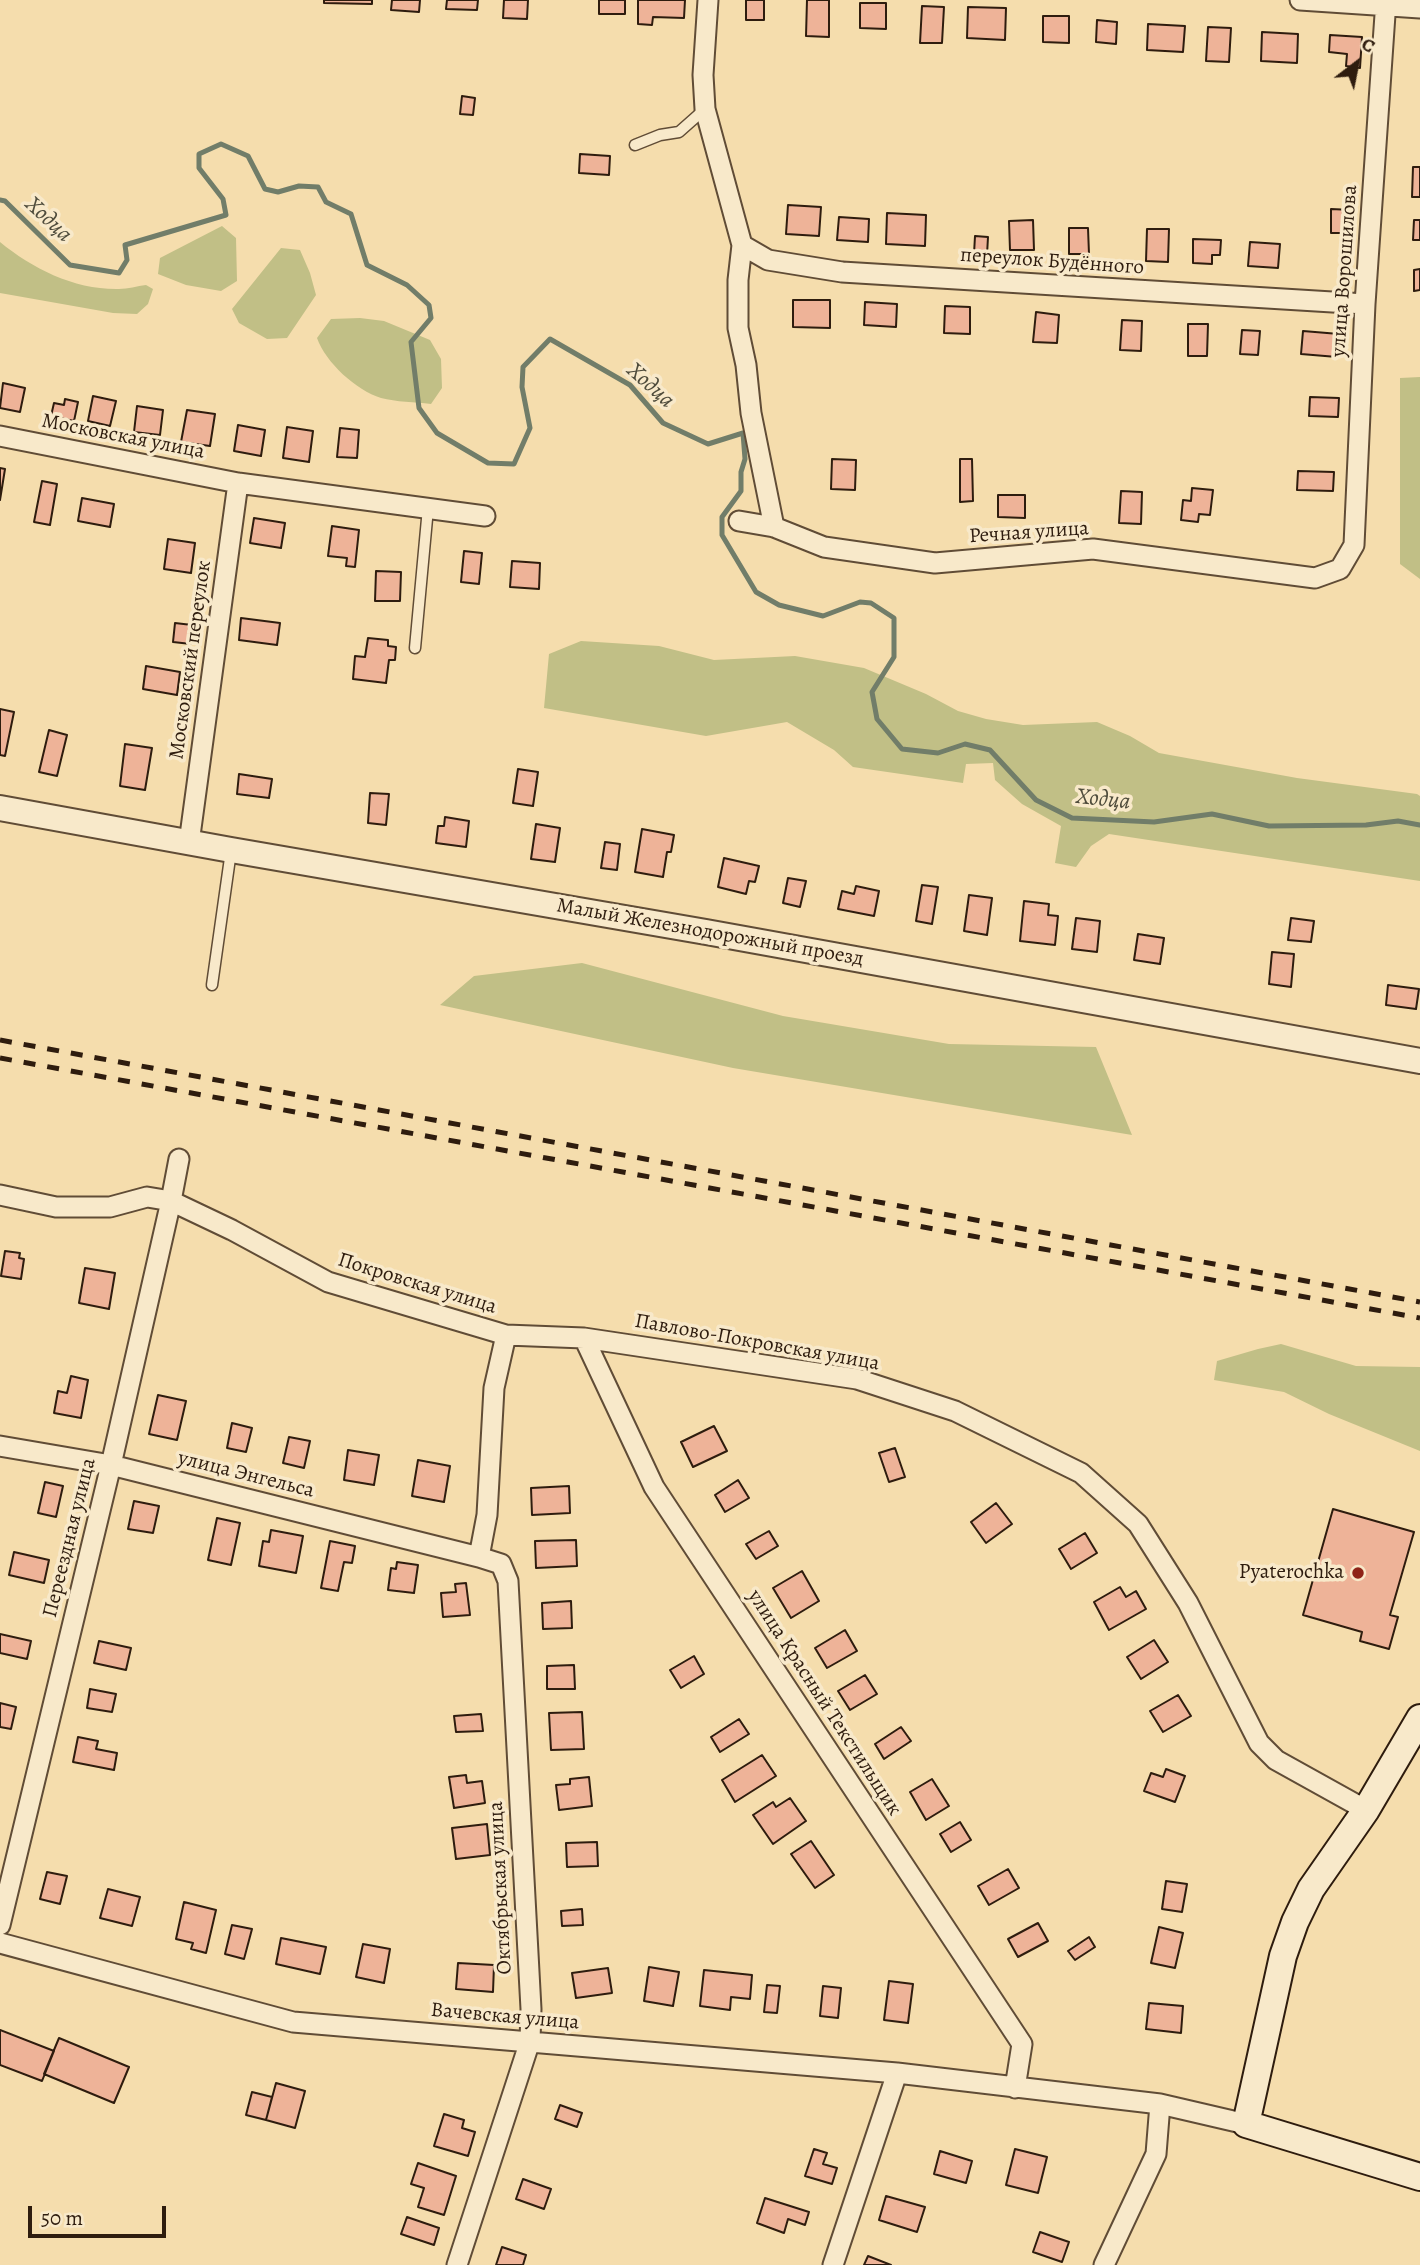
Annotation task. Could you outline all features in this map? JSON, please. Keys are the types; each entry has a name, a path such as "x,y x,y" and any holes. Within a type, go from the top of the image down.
{"main road":[{"path":"1420,1718 1366,1810 1311,1889 1294,1922 1283,1956 1246,2124 1420,2176"}],"street":[{"path":"709,0 703,75 705,109 742,245 738,280 738,328 746,365 753,425 774,527"},
{"path":"1300,0 1386,3 1420,8"},
{"name":"улица Ворошилова","path":"1354,545 1364,304 1386,3"},
{"name":"переулок Будённого","path":"742,245 768,260 842,272 1364,304"},
{"name":"Московская улица","path":"0,436 237,483 485,516"},
{"name":"Московский переулок","path":"189,843 237,483"},
{"name":"Речная улица","path":"738,521 774,527 824,547 935,563 1093,549 1315,578 1340,569 1354,545"},
{"name":"Малый Железнодорожный проезд","path":"0,808 1420,1061"},
{"name":"Переездная улица","path":"0,1925 111,1465 171,1201 178,1159"},
{"path":"0,1195 55,1208 110,1207 147,1197 171,1201"},
{"name":"Покровская улица","path":"171,1201 232,1230 328,1282 506,1335 584,1338"},
{"path":"479,1557 487,1515 494,1388 506,1335"},
{"name":"Павлово-Покровская улица","path":"584,1338 857,1379 955,1411 1081,1473 1138,1524 1188,1603 1259,1742 1276,1760 1366,1810"},
{"name":"улица Красный Текстильщик","path":"584,1338 654,1487 1021,2044 1016,2088"},
{"name":"улица Энгельса","path":"0,1446 111,1465 479,1557"},
{"name":"Октябрьская улица","path":"457,2265 530,2041 531,2010 508,1581 501,1564 479,1557"},
{"name":"Вачевская улица","path":"0,1943 293,2022 897,2074 1160,2104 1246,2124"},
{"path":"833,2265 897,2074"},
{"path":"1104,2265 1156,2154 1160,2104"}],"lane":[{"path":"635,145 660,135 679,132 705,109"},
{"path":"415,648 428,508"},
{"path":"212,985 231,850"}],"shaded area":[{"path":"222,226 236,238 237,281 221,291 186,285 158,274 160,258"},
{"path":"0,242 26,261 71,282 122,289 146,285 153,289 148,304 137,314 113,313 0,293"},
{"path":"281,248 300,250 316,295 287,338 267,339 239,323 232,309"},
{"path":"331,319 384,321 430,340 441,359 442,388 431,404 381,398 371,394 352,382 327,357 317,338"},
{"path":"1420,377 1420,579 1400,564 1400,378"},
{"path":"581,641 659,646 714,660 795,656 864,668 926,694 958,711 986,719 1023,725 1097,722 1130,736 1159,753 1297,778 1417,794 1420,796 1420,881 1109,834 1091,846 1076,867 1055,863 1061,826 1022,804 995,780 993,763 966,764 963,783 853,767 834,750 787,722 706,736 544,708 549,654"},
{"path":"582,963 783,1016 949,1044 1096,1047 1132,1135 733,1068 440,1005 474,976"},
{"path":"1281,1344 1356,1366 1420,1367 1420,1451 1329,1414 1284,1392 1214,1380 1217,1361"}],"building":[{"path":"324,0 372,0 372,4 324,3"},
{"path":"392,0 420,0 419,12 391,10"},
{"path":"447,0 478,0 477,10 446,9"},
{"path":"504,0 528,0 527,19 503,18"},
{"path":"599,0 625,0 625,14 599,14"},
{"path":"638,0 685,0 684,18 653,17 652,25 638,24"},
{"path":"746,0 764,0 764,20 746,20"},
{"path":"807,0 829,0 829,37 806,36"},
{"path":"860,3 886,3 886,29 860,28"},
{"path":"922,6 944,7 942,43 920,43"},
{"path":"968,7 1006,8 1005,40 967,38"},
{"path":"1043,16 1069,16 1069,43 1043,42"},
{"path":"1097,20 1117,22 1116,44 1096,42"},
{"path":"1148,24 1185,26 1183,52 1147,50"},
{"path":"1208,27 1231,28 1229,62 1206,61"},
{"path":"1262,32 1298,34 1297,63 1261,61"},
{"path":"1330,35 1362,37 1360,68 1346,66 1347,54 1329,52"},
{"path":"462,96 475,98 473,115 460,114"},
{"path":"580,154 610,156 609,175 579,173"},
{"path":"1413,167 1420,167 1420,197 1412,197"},
{"path":"788,205 821,207 819,236 786,234"},
{"path":"1331,209 1352,210 1352,233 1331,233"},
{"path":"887,213 926,215 925,246 886,244"},
{"path":"839,217 869,219 868,242 837,240"},
{"path":"1033,220 1034,250 1010,250 1009,221"},
{"path":"1414,220 1420,220 1420,240 1413,240"},
{"path":"1069,228 1088,228 1089,254 1069,254"},
{"path":"1147,229 1169,229 1168,262 1146,261"},
{"path":"975,236 988,237 987,255 974,254"},
{"path":"1193,239 1221,240 1220,255 1212,255 1212,264 1193,263"},
{"path":"1250,242 1280,244 1278,268 1248,266"},
{"path":"1420,269 1420,290 1414,291 1414,270"},
{"path":"793,300 830,300 830,328 793,327"},
{"path":"865,302 897,304 896,327 864,325"},
{"path":"945,306 970,307 970,334 944,333"},
{"path":"1036,312 1059,315 1057,343 1033,342"},
{"path":"1122,320 1142,321 1141,351 1120,350"},
{"path":"1188,324 1208,324 1207,356 1188,356"},
{"path":"1242,330 1260,331 1258,355 1240,354"},
{"path":"1303,331 1339,334 1337,357 1301,354"},
{"path":"3,383 25,388 20,412 0,408"},
{"path":"93,396 116,401 110,426 88,421"},
{"path":"1310,397 1339,398 1338,417 1309,416"},
{"path":"65,399 78,402 74,421 51,416 54,403 64,405"},
{"path":"137,406 163,410 160,435 134,432"},
{"path":"187,410 215,414 210,446 181,442"},
{"path":"238,425 265,430 261,456 234,451"},
{"path":"287,427 313,431 309,462 283,458"},
{"path":"340,428 359,430 357,458 337,457"},
{"path":"832,459 856,460 855,490 831,489"},
{"path":"960,459 972,459 973,501 960,502"},
{"path":"0,468 5,469 0,500"},
{"path":"1298,471 1334,472 1333,491 1297,490"},
{"path":"42,481 57,484 50,525 34,522"},
{"path":"1192,488 1213,490 1210,515 1199,514 1198,522 1181,520 1183,500 1191,501"},
{"path":"1121,491 1142,492 1141,524 1119,523"},
{"path":"998,495 1025,495 1025,518 998,517"},
{"path":"82,498 114,504 110,527 78,521"},
{"path":"254,518 285,523 281,548 250,543"},
{"path":"332,526 359,530 355,567 346,566 347,558 328,556"},
{"path":"168,539 195,543 191,573 164,569"},
{"path":"464,551 482,553 479,584 461,582"},
{"path":"512,561 540,563 539,589 510,587"},
{"path":"376,571 401,572 400,601 375,601"},
{"path":"241,618 280,623 277,645 239,640"},
{"path":"175,623 192,625 191,644 173,642"},
{"path":"368,638 388,640 388,646 396,647 395,660 389,660 386,683 353,679 355,656 365,657"},
{"path":"146,666 180,672 177,695 143,689"},
{"path":"0,709 14,712 5,756 0,755"},
{"path":"49,730 67,735 57,776 39,772"},
{"path":"125,744 152,748 145,790 120,786"},
{"path":"518,769 538,772 533,806 513,803"},
{"path":"239,774 272,779 269,798 237,794"},
{"path":"370,793 389,794 386,825 368,823"},
{"path":"445,817 469,821 466,847 436,843 438,826 444,826"},
{"path":"536,824 560,828 555,862 531,859"},
{"path":"642,829 674,835 671,852 667,852 663,877 635,872"},
{"path":"605,842 620,844 617,870 601,868"},
{"path":"724,858 759,866 755,882 749,881 746,894 718,887"},
{"path":"788,878 806,881 800,907 783,903"},
{"path":"922,885 938,887 932,924 916,921"},
{"path":"856,886 879,891 874,916 838,909 842,891 854,894"},
{"path":"969,895 992,898 987,935 964,931"},
{"path":"1024,901 1049,904 1048,915 1058,916 1055,945 1020,941"},
{"path":"1076,918 1100,921 1097,952 1072,949"},
{"path":"1291,918 1314,921 1311,942 1288,940"},
{"path":"1138,934 1164,938 1160,964 1134,960"},
{"path":"1272,952 1294,954 1291,987 1269,984"},
{"path":"1388,985 1419,989 1416,1009 1386,1005"},
{"path":"5,1251 20,1253 19,1258 24,1259 21,1279 1,1276"},
{"path":"85,1268 115,1273 109,1309 79,1303"},
{"path":"71,1376 88,1380 81,1418 54,1413 58,1391 67,1393"},
{"path":"158,1395 186,1401 177,1440 149,1434"},
{"path":"232,1423 252,1428 246,1452 227,1448"},
{"path":"714,1426 727,1451 693,1467 681,1442"},
{"path":"289,1437 310,1441 304,1468 283,1463"},
{"path":"895,1448 905,1477 889,1482 879,1453"},
{"path":"348,1450 379,1455 374,1485 344,1480"},
{"path":"418,1460 450,1466 444,1502 412,1496"},
{"path":"738,1480 749,1498 725,1512 715,1495"},
{"path":"45,1482 63,1486 56,1517 38,1513"},
{"path":"569,1486 570,1513 532,1515 531,1488"},
{"path":"134,1501 159,1506 153,1533 128,1529"},
{"path":"996,1503 1012,1524 986,1543 971,1522"},
{"name":"Pyaterochka","path":"1333,1509 1414,1532 1390,1615 1398,1617 1389,1649 1360,1641 1362,1632 1303,1615"},
{"path":"217,1518 240,1523 231,1565 208,1560"},
{"path":"271,1530 303,1536 296,1573 259,1566 263,1541 269,1542"},
{"path":"769,1531 778,1546 756,1559 746,1544"},
{"path":"1085,1533 1097,1553 1071,1569 1059,1549"},
{"path":"576,1540 577,1566 536,1568 535,1541"},
{"path":"330,1541 355,1546 352,1563 344,1562 338,1591 321,1588"},
{"path":"14,1552 49,1560 44,1583 9,1575"},
{"path":"397,1562 418,1565 414,1593 388,1590 391,1568 396,1569"},
{"path":"802,1571 819,1601 791,1618 773,1588"},
{"path":"466,1583 470,1615 443,1617 441,1593 456,1592 455,1584"},
{"path":"1120,1587 1126,1597 1136,1591 1146,1609 1109,1630 1094,1602"},
{"path":"571,1601 572,1628 543,1629 542,1603"},
{"path":"845,1630 857,1651 827,1668 815,1648"},
{"path":"0,1634 31,1641 27,1659 0,1653"},
{"path":"1154,1640 1168,1662 1141,1679 1127,1657"},
{"path":"99,1641 131,1648 126,1670 94,1663"},
{"path":"694,1656 704,1674 681,1688 670,1670"},
{"path":"574,1665 575,1689 547,1689 547,1666"},
{"path":"865,1675 877,1694 850,1710 838,1691"},
{"path":"90,1689 116,1694 112,1712 87,1708"},
{"path":"1178,1695 1191,1716 1163,1732 1150,1711"},
{"path":"0,1703 16,1707 11,1729 0,1727"},
{"path":"582,1712 584,1749 551,1750 549,1713"},
{"path":"481,1714 483,1731 456,1732 454,1716"},
{"path":"739,1719 749,1734 720,1752 711,1737"},
{"path":"901,1727 911,1741 884,1759 875,1744"},
{"path":"78,1737 98,1741 96,1749 117,1753 114,1770 73,1762"},
{"path":"762,1755 776,1776 735,1802 722,1780"},
{"path":"1166,1769 1185,1776 1175,1802 1144,1791 1151,1773 1163,1777"},
{"path":"466,1775 467,1783 482,1781 485,1803 454,1808 449,1777"},
{"path":"589,1777 592,1806 559,1810 556,1785 570,1784 570,1779"},
{"path":"932,1779 949,1806 926,1820 910,1792"},
{"path":"790,1798 806,1821 773,1844 753,1815 773,1802 776,1807"},
{"path":"960,1822 971,1840 951,1852 940,1834"},
{"path":"487,1824 490,1855 456,1859 452,1828"},
{"path":"811,1841 834,1875 815,1888 791,1854"},
{"path":"597,1842 598,1866 567,1867 566,1843"},
{"path":"1008,1869 1019,1888 989,1905 978,1886"},
{"path":"47,1872 67,1876 60,1904 40,1899"},
{"path":"1166,1881 1187,1884 1182,1912 1162,1909"},
{"path":"108,1889 140,1897 132,1926 100,1918"},
{"path":"184,1902 216,1910 206,1953 191,1949 193,1943 176,1939"},
{"path":"582,1909 583,1925 562,1926 561,1911"},
{"path":"1038,1923 1048,1941 1018,1957 1008,1939"},
{"path":"232,1925 252,1929 244,1959 225,1954"},
{"path":"1159,1927 1183,1933 1175,1968 1151,1963"},
{"path":"1089,1937 1095,1947 1075,1960 1068,1951"},
{"path":"281,1938 326,1947 320,1974 276,1964"},
{"path":"363,1944 390,1949 384,1983 356,1977"},
{"path":"458,1963 494,1965 493,1992 456,1989"},
{"path":"649,1967 679,1972 673,2006 644,2001"},
{"path":"608,1968 612,1993 576,1998 572,1973"},
{"path":"704,1970 752,1975 750,1999 731,1997 730,2010 700,2006"},
{"path":"889,1981 913,1984 908,2023 884,2020"},
{"path":"767,1985 780,1986 777,2013 764,2012"},
{"path":"823,1986 841,1988 838,2018 820,2016"},
{"path":"1149,2003 1183,2006 1181,2033 1146,2029"},
{"path":"0,2030 54,2051 42,2081 0,2065"},
{"path":"59,2038 129,2067 114,2103 44,2074"},
{"path":"276,2083 305,2091 295,2128 266,2120"},
{"path":"252,2092 272,2097 266,2120 246,2115"},
{"path":"560,2105 582,2113 577,2127 555,2119"},
{"path":"444,2114 464,2120 462,2128 475,2132 468,2156 434,2146"},
{"path":"814,2149 827,2153 823,2164 837,2168 832,2184 805,2176"},
{"path":"1015,2149 1047,2157 1038,2193 1006,2185"},
{"path":"940,2151 972,2161 966,2183 934,2174"},
{"path":"418,2163 456,2176 444,2215 418,2207 424,2188 411,2184"},
{"path":"523,2179 551,2189 544,2209 516,2199"},
{"path":"886,2196 925,2207 917,2232 879,2220"},
{"path":"765,2198 809,2212 805,2225 788,2219 784,2233 757,2223"},
{"path":"407,2217 439,2228 434,2245 401,2234"},
{"path":"1040,2232 1069,2242 1062,2262 1033,2252"},
{"path":"502,2247 526,2255 523,2265 496,2265"},
{"path":"868,2256 891,2265 864,2265"}],"waterway":[{"name":"Ходца","path":"0,200 5,201 70,265 119,273 127,260 125,245 226,215 223,199 199,168 199,154 221,144 248,156 265,189 278,192 299,186 318,187 326,202 351,214 367,265 407,285 429,305 431,318 411,342 419,408 437,433 488,463 514,464 530,428 522,387 523,367 550,339 630,385 663,423 708,444 743,433 745,459 741,472 741,491 722,517 722,535 756,592 779,605 823,616 860,602 871,603 894,618 894,657 872,692 877,719 902,749 938,753 965,744 990,750 1036,800 1072,818 1154,822 1212,814 1269,826 1366,825 1398,821 1420,825"}],"railway":[{"path":"0,1040 1420,1302"},
{"path":"0,1058 1420,1318"}],"place":[{"name":"Pyaterochka","path":"1358,1573"}]}
